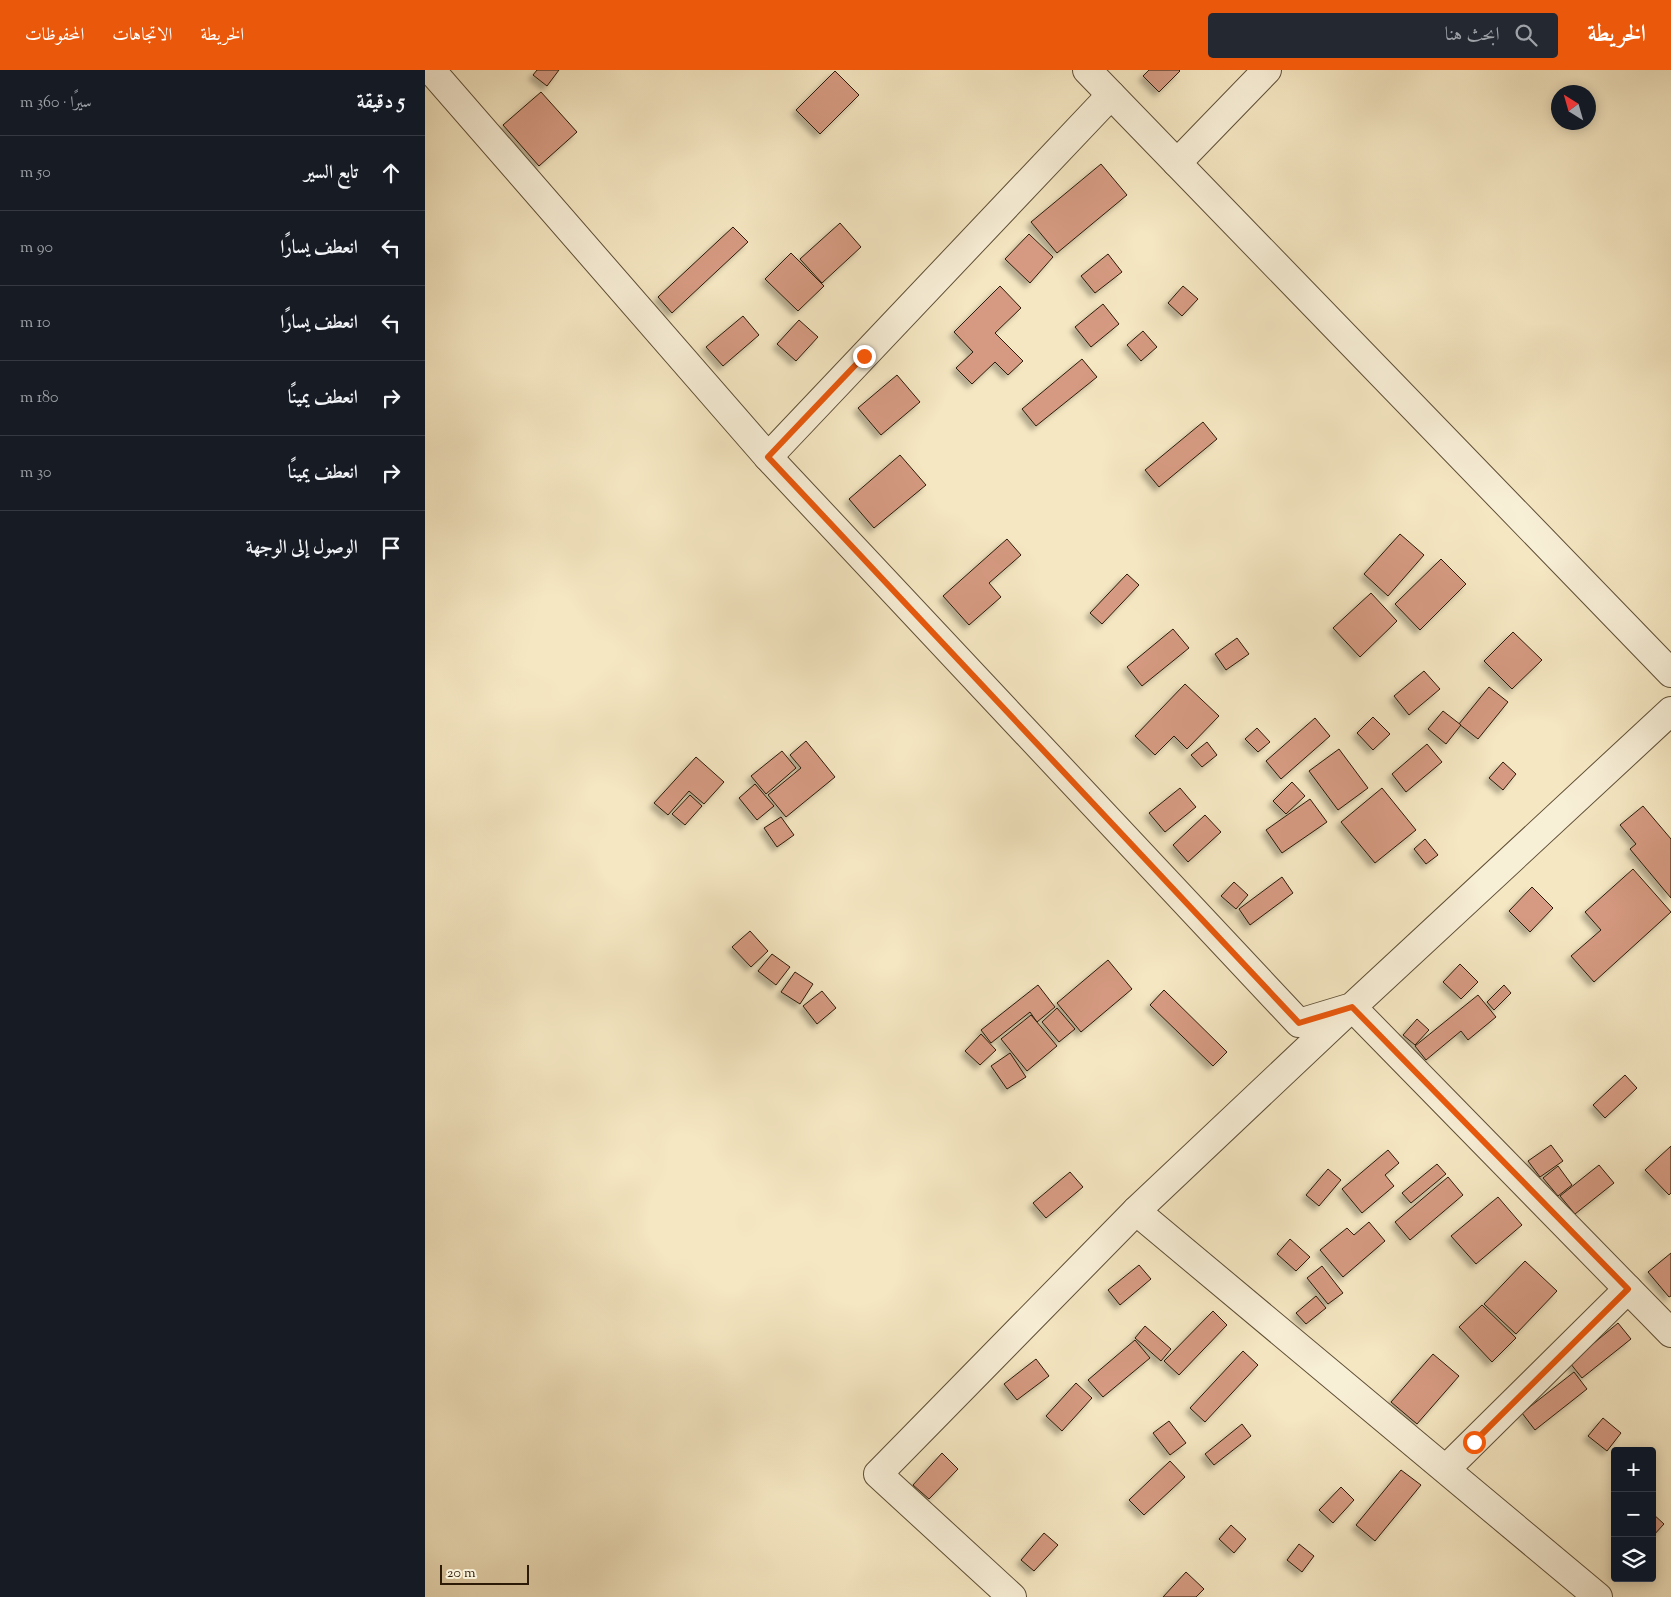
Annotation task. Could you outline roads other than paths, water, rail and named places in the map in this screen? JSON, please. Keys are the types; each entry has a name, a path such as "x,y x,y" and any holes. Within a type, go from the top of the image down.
{"street":[{"path":"431,70 768,457 1299,1023 1352,1007"},
{"path":"1087,70 1671,673"},
{"path":"1177,162 1267,70"},
{"path":"768,457 1111,95"},
{"path":"1011,1597 878,1474 1136,1211 1671,710"},
{"path":"1352,1007 1671,1333"},
{"path":"1136,1211 1598,1597"},
{"path":"1446,1470 1628,1289"}]}
